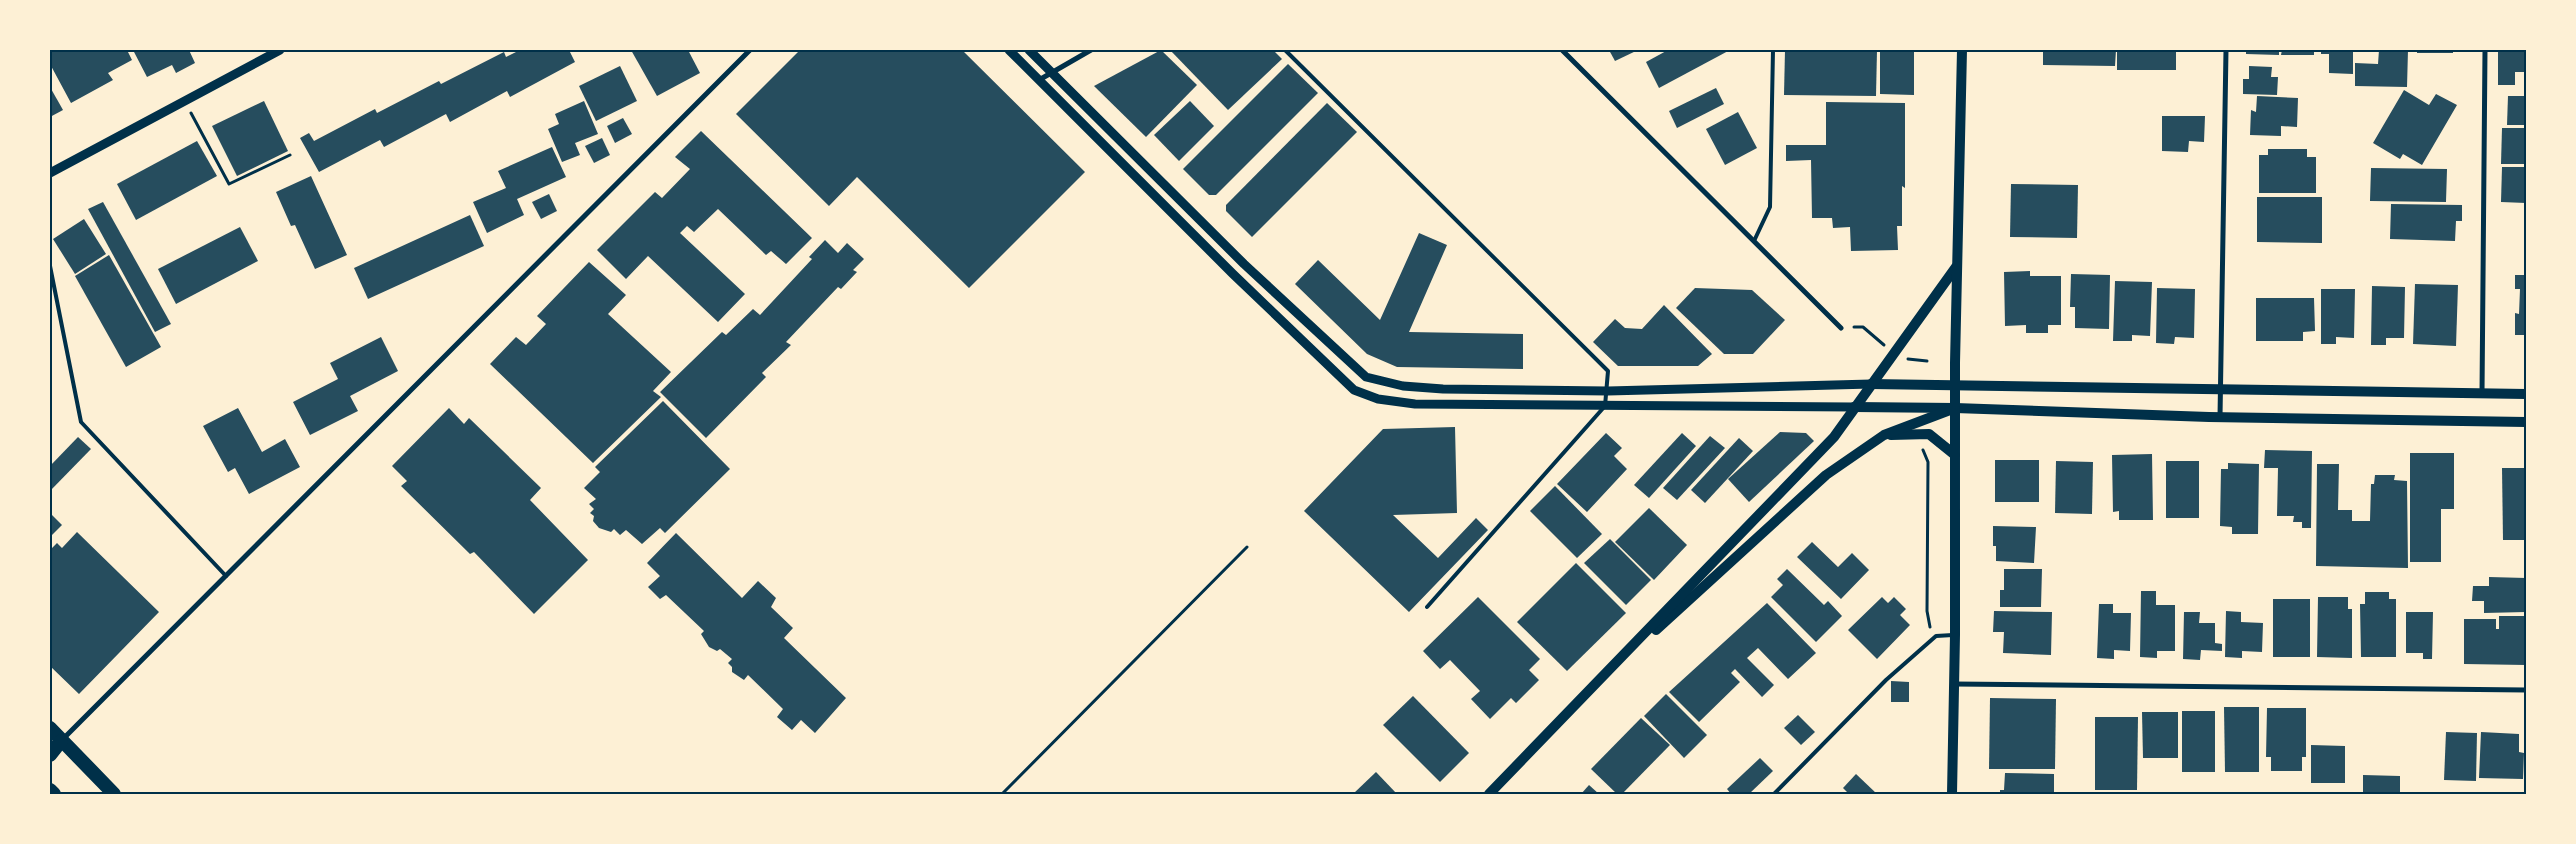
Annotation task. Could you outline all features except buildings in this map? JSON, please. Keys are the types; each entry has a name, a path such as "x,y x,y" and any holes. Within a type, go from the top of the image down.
{"highway":[{"path":"50,728 114,794"},
{"path":"50,755 62,741"},
{"path":"50,790 54,794"}],"main road":[{"path":"1952,794 1955,634 1956,267 1962,50"},
{"path":"1488,794 1834,437 1956,267"},
{"path":"1871,384 2526,394"},
{"path":"1854,407 1955,408 2220,418 2526,422"},
{"path":"1586,693 1826,475 1884,435 1955,408"},
{"path":"1884,435 1929,434 1955,455"}],"street":[{"path":"50,173 280,50"},
{"path":"62,741 750,50"},
{"path":"1009,50 1226,267 1354,390 1378,399 1416,404 1854,407"},
{"path":"1029,50 1244,264 1366,378 1403,386 1444,389 1608,390 1871,384"},
{"path":"1039,80 1091,50"},
{"path":"1562,50 1842,328"},
{"path":"2220,418 2226,50"},
{"path":"2482,393 2485,50"},
{"path":"1953,684 2526,690"}],"lane":[{"path":"1285,50 1608,370 1608,390 1605,406 1427,607"},
{"path":"1754,241 1770,207 1773,50"},
{"path":"50,266 81,422 226,576"},
{"path":"1774,794 1886,680 1932,639 1936,636 1955,634"}],"path":[{"path":"185,101 229,184 290,155"},
{"path":"1842,328 1863,327 1884,345"},
{"path":"1905,358 1927,361"},
{"path":"1922,449 1928,462 1927,611 1932,639"},
{"path":"1002,794 1247,547"}]}
